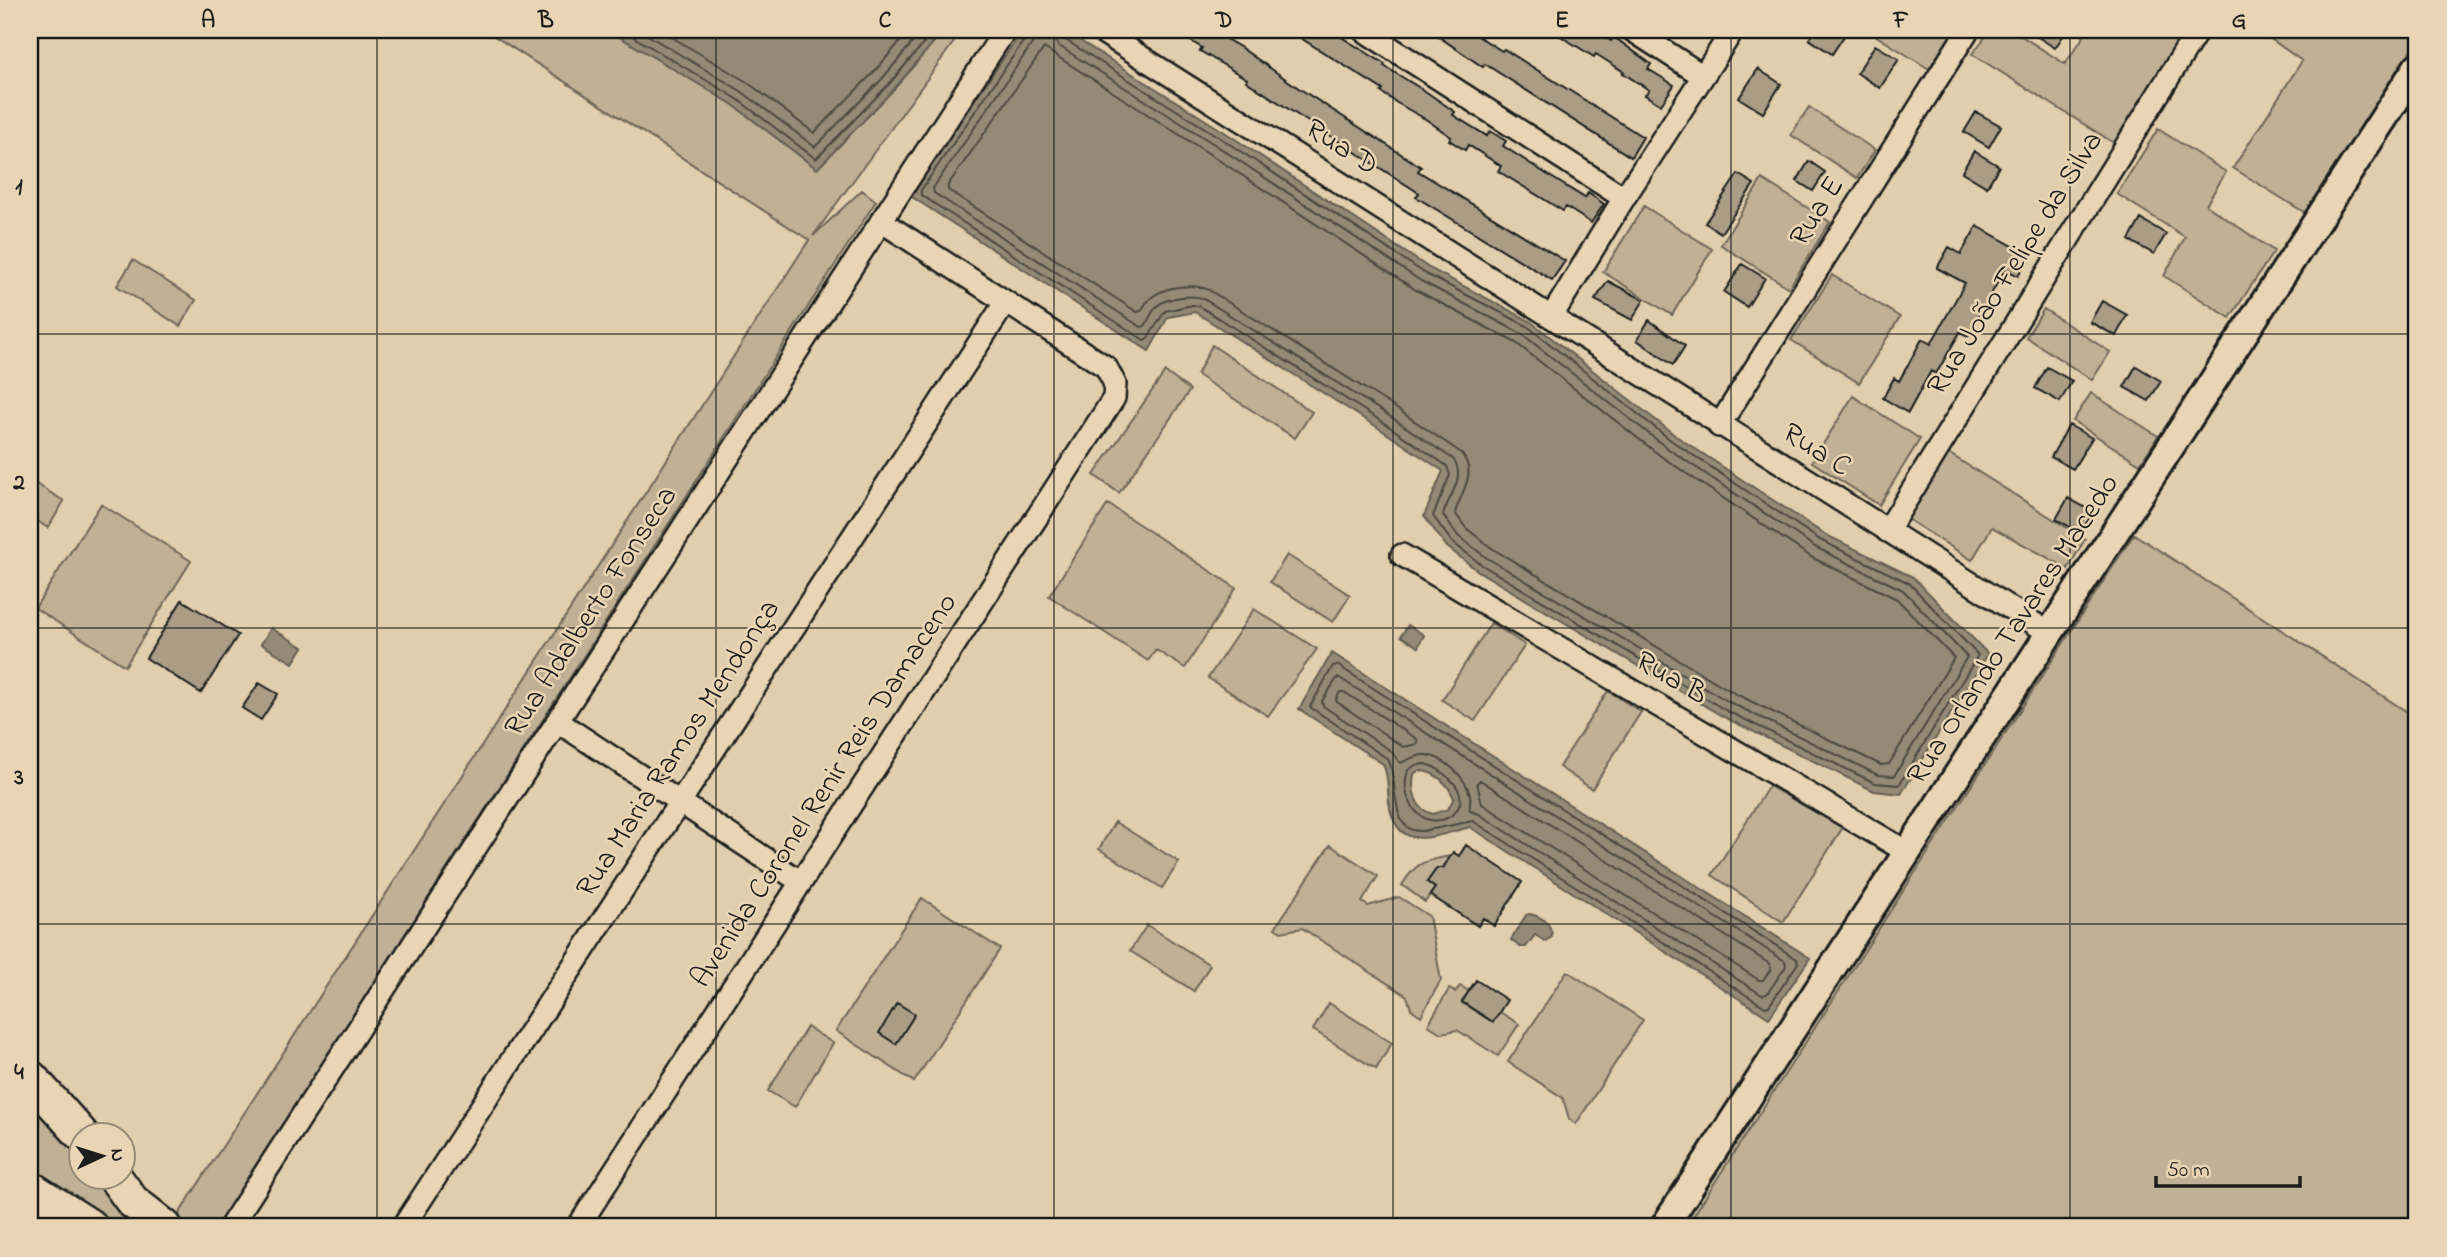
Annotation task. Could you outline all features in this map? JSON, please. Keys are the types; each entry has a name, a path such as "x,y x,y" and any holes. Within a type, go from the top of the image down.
{"main road":[{"path":"30,1077 68,1120"},
{"path":"30,1188 91,1227"},
{"path":"124,1190 132,1201 165,1227"}],"street":[{"name":"Rua Adalberto Fonseca","path":"230,1227 1005,30"},
{"name":"Rua D","path":"1098,30 1552,316"},
{"path":"1363,30 1624,198"},
{"path":"1632,30 1703,76"},
{"path":"1552,316 1624,198 1733,30"},
{"name":"Rua E","path":"1719,426 1968,30"},
{"name":"Rua João Felipe da Silva","path":"1886,531 2198,30"},
{"name":"Rua Orlando Tavares Macedo","path":"1664,1227 2417,67"},
{"path":"881,221 1005,303"},
{"name":"Avenida Coronel Renir Reis Damaceno","path":"578,1227 1114,398 1115,384 1106,367 1005,303"},
{"name":"Rua Maria Ramos Mendonça","path":"403,1227 1005,303"},
{"name":"Rua C","path":"1552,316 1719,426 2051,634"},
{"name":"Rua B","path":"1402,555 1909,853"},
{"path":"557,721 801,883"}],"shaded area":[{"path":"485,30 608,30 732,104 817,169 894,89 944,30 962,31 813,236 862,190 876,201 217,1227 193,1227 177,1217 809,240"},
{"path":"1867,30 1954,30 1929,69"},
{"path":"1991,30 2012,30 2065,64 2088,30 2185,30 2114,143 1972,54"},
{"path":"2258,30 2417,32 2417,41 2307,214 2233,168 2302,61"},
{"path":"1809,107 1875,150 1857,178 1791,135"},
{"path":"2158,129 2226,172 2206,205 2274,251 2230,318 2164,276 2185,237 2117,194"},
{"path":"1762,179 1830,222 1789,288 1721,245"},
{"path":"1644,206 1712,249 1672,315 1603,272"},
{"path":"133,260 196,300 180,326 117,286"},
{"path":"1832,275 1900,317 1859,383 1791,340"},
{"path":"2044,309 2110,352 2092,380 2026,337"},
{"path":"1212,345 1312,412 1295,438 1197,375"},
{"path":"1165,372 1190,390 1119,493 1094,475"},
{"path":"2091,393 2158,436 2140,464 2073,421"},
{"path":"1853,396 1920,439 1879,505 1812,462"},
{"path":"1945,451 2085,539 2068,569 1992,527 1972,560 1904,517"},
{"path":"30,480 64,501 48,528 30,516"},
{"path":"101,504 191,561 125,666 35,608"},
{"path":"1108,504 1236,588 1185,668 1156,650 1148,661 1049,596"},
{"path":"2134,534 2409,713 2417,701 2417,1227 1686,1227"},
{"path":"1287,555 1350,595 1333,622 1270,582"},
{"path":"1254,609 1317,649 1268,716 1208,678"},
{"path":"1491,623 1525,645 1475,721 1442,700"},
{"path":"1608,691 1641,712 1592,789 1559,767"},
{"path":"1769,786 1843,827 1783,922 1712,875"},
{"path":"1115,822 1179,862 1162,888 1099,849"},
{"path":"1330,845 1378,876 1362,902 1368,906 1399,897 1429,916 1441,980 1421,1016 1411,1009 1407,996 1302,928 1281,932 1275,928"},
{"path":"1450,856 1443,868 1437,868 1428,882 1435,888 1425,902 1402,885 1417,867"},
{"path":"922,898 1000,949 914,1082 836,1031"},
{"path":"1147,925 1210,965 1194,991 1130,951"},
{"path":"1567,971 1643,1020 1576,1124 1569,1119 1563,1098 1508,1062"},
{"path":"1460,986 1469,991 1462,1003 1493,1022 1500,1012 1519,1024 1498,1056 1457,1030 1441,1033 1428,1025 1449,989 1455,992"},
{"path":"1329,1003 1392,1043 1376,1069 1313,1030"},
{"path":"807,1027 833,1043 795,1107 768,1091"},
{"path":"30,1093 66,1134 66,1190 109,1190 145,1227 113,1227 30,1172"},
{"path":"30,1209 59,1227 30,1227"}],"water":[{"path":"608,30 944,30 894,89 817,169 732,104"},
{"path":"1023,30 1063,30 1223,131 1429,268 1530,321 1676,436 1824,534 1913,577 1988,654 1901,794 1874,791 1724,717 1478,571 1447,547 1424,516 1443,471 1195,312 1168,317 1149,351 909,195"},
{"path":"1408,625 1424,635 1418,647 1401,636"},
{"path":"271,628 303,647 293,663 261,644"},
{"path":"1332,653 1810,958 1769,1018 1470,827 1431,837 1408,836 1393,819 1383,764 1299,709","holes":["1424,771 1440,779 1451,793 1454,798 1448,809 1433,814 1418,804 1413,786 1414,774"]},
{"path":"1529,914 1545,921 1552,937 1545,941 1535,935 1526,947 1520,947 1511,940"}],"building":[{"path":"1173,30 1210,30 1240,47 1421,167 1418,171 1565,261 1552,280 1416,197 1419,193 1200,51 1202,48"},
{"path":"1288,30 1330,30 1428,93 1455,112 1453,115 1487,136 1490,131 1506,141 1503,146 1559,182 1585,198 1588,193 1604,204 1591,223 1566,207 1563,211 1498,171 1501,166 1468,145 1465,150 1449,140 1451,137 1427,120"},
{"path":"1429,30 1468,30 1502,51 1504,49 1643,137 1631,157 1485,64 1483,67"},
{"path":"1551,30 1594,30 1611,41 1614,37 1651,64 1648,69 1674,85 1661,105 1645,95 1649,90 1624,72"},
{"path":"1815,30 1848,30 1832,54 1809,39"},
{"path":"2027,30 2067,30 2055,48"},
{"path":"1875,45 1899,59 1880,88 1857,73"},
{"path":"1758,69 1781,84 1763,113 1739,98"},
{"path":"1976,112 2001,126 1989,147 1964,132"},
{"path":"1974,151 1999,166 1987,187 1962,172"},
{"path":"1809,161 1825,172 1813,191 1797,181"},
{"path":"1738,174 1754,184 1721,233 1705,223"},
{"path":"2141,219 2166,234 2154,254 2129,240"},
{"path":"1977,226 2029,255 2018,276 2005,269 1968,336 1960,332 1936,374 1931,371 1908,413 1883,398 1894,378 1899,381 1922,339 1931,344 1965,283 1937,268 1949,247 1961,254"},
{"path":"1742,264 1765,278 1747,307 1724,292"},
{"path":"1608,281 1644,300 1632,320 1595,300"},
{"path":"2102,301 2127,315 2116,336 2090,322"},
{"path":"1649,320 1685,346 1673,365 1637,340"},
{"path":"2136,366 2161,381 2149,401 2124,387"},
{"path":"2047,367 2072,381 2060,402 2035,388"},
{"path":"2069,425 2092,438 2073,469 2051,457"},
{"path":"2068,498 2093,512 2081,533 2056,519"},
{"path":"182,600 238,635 201,693 146,658"},
{"path":"259,683 278,694 261,720 242,708"},
{"path":"1466,845 1522,882 1494,926 1483,918 1478,926 1430,895 1435,888 1427,882 1437,868 1443,868 1453,852 1459,856"},
{"path":"1476,980 1507,1000 1493,1022 1462,1002"},
{"path":"897,1003 915,1014 896,1044 879,1033"}]}
